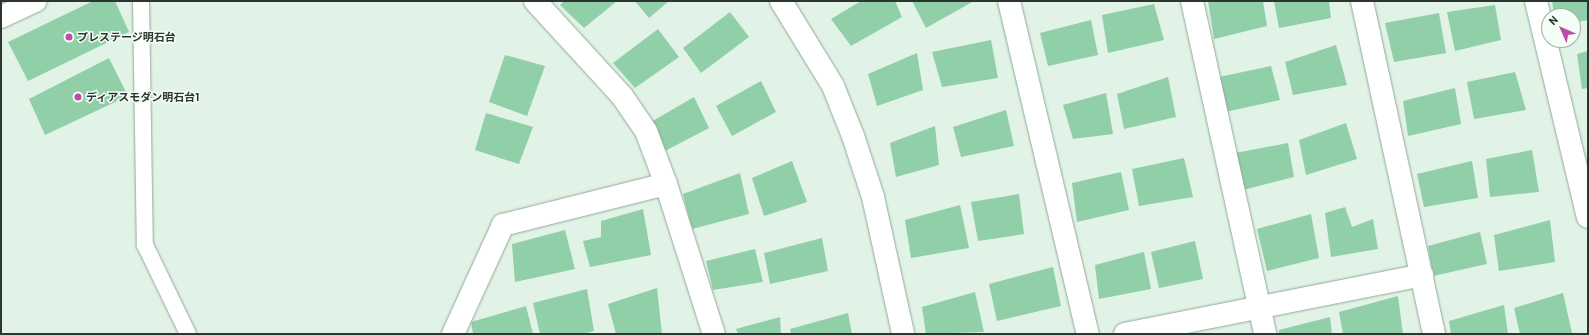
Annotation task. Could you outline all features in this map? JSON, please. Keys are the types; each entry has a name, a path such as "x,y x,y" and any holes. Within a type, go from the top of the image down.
{"street":[{"path":"1,17 35,1"},
{"path":"535,1 622,96 646,131 666,184 714,334"},
{"path":"781,1 833,86 853,136 873,197 903,334"},
{"path":"1009,1 1088,334"},
{"path":"1192,1 1265,334"},
{"path":"1362,1 1434,334"},
{"path":"1536,1 1588,217"},
{"path":"453,334 503,225 666,184"},
{"path":"1125,334 1422,275"}],"lane":[{"path":"141,1 145,245 188,334"}],"building":[{"name":"プレステージ明石台","path":"93,1 115,1 129,32 28,81 8,42"},
{"path":"564,1 617,1 584,28 560,5"},
{"path":"635,1 669,1 649,18"},
{"path":"861,1 895,1 902,17 851,46 831,19"},
{"path":"912,1 974,1 926,28"},
{"path":"1208,1 1263,1 1267,26 1214,39"},
{"path":"1274,1 1329,1 1331,18 1279,28"},
{"path":"1552,1 1588,1 1588,20 1581,21 1581,8 1553,8"},
{"path":"1154,4 1164,40 1108,53 1102,15"},
{"path":"1495,5 1501,40 1455,51 1447,12"},
{"path":"730,12 749,37 701,73 683,48"},
{"path":"1439,13 1446,53 1394,62 1385,23"},
{"path":"1091,20 1098,55 1048,66 1040,33"},
{"path":"658,29 679,57 635,88 613,63"},
{"path":"991,40 998,78 942,87 932,52"},
{"path":"1336,45 1347,85 1293,95 1285,62"},
{"path":"1588,51 1588,88 1582,89 1577,54"},
{"path":"917,53 923,90 877,106 868,74"},
{"path":"505,55 545,66 527,116 489,102"},
{"name":"ディアスモダン明石台1","path":"109,58 128,96 45,135 29,99"},
{"path":"1271,66 1280,100 1225,112 1219,77"},
{"path":"1515,72 1526,110 1474,119 1467,82"},
{"path":"1168,77 1176,117 1124,129 1117,94"},
{"path":"761,81 776,112 732,136 716,106"},
{"path":"1455,88 1461,124 1408,136 1403,101"},
{"path":"1106,93 1113,134 1073,139 1063,105"},
{"path":"694,97 709,128 665,151 651,122"},
{"path":"1006,110 1014,146 961,157 953,127"},
{"path":"486,113 533,127 519,164 475,150"},
{"path":"1346,123 1357,159 1306,175 1299,140"},
{"path":"935,126 939,165 896,177 890,143"},
{"path":"1288,143 1294,177 1243,190 1235,153"},
{"path":"1532,150 1539,192 1490,197 1486,159"},
{"path":"1184,158 1193,197 1139,206 1132,169"},
{"path":"792,161 807,202 764,216 752,178"},
{"path":"1472,161 1478,198 1424,207 1417,174"},
{"path":"1121,172 1129,210 1077,222 1072,183"},
{"path":"740,173 749,214 692,229 683,194"},
{"path":"1019,194 1024,234 978,241 971,202"},
{"path":"960,205 969,248 911,258 905,220"},
{"path":"1345,207 1352,227 1373,219 1378,249 1331,257 1325,213"},
{"path":"643,209 651,255 590,267 583,241 601,237 601,221"},
{"path":"1311,214 1319,258 1267,271 1257,229"},
{"path":"1550,220 1555,262 1499,271 1494,235"},
{"path":"565,230 575,269 515,282 512,244"},
{"path":"1480,232 1487,264 1433,276 1428,246"},
{"path":"822,238 828,271 770,284 764,253"},
{"path":"1195,241 1203,279 1159,288 1151,252"},
{"path":"755,249 763,282 713,290 706,261"},
{"path":"1144,252 1151,289 1099,299 1095,265"},
{"path":"1053,267 1061,306 997,321 989,284"},
{"path":"657,288 662,334 616,334 608,304"},
{"path":"587,289 594,331 583,334 540,334 533,303"},
{"path":"975,292 984,332 926,334 922,307"},
{"path":"1563,293 1572,333 1520,334 1514,308"},
{"path":"1398,296 1403,334 1343,334 1339,312"},
{"path":"1504,305 1508,334 1451,334 1449,321"},
{"path":"526,306 533,334 473,334 471,322"},
{"path":"848,313 852,334 791,334 790,329"},
{"path":"780,317 781,334 738,334 736,329"},
{"path":"1330,317 1332,334 1279,334 1279,330"}],"place":[{"name":"プレステージ明石台","path":"69,37"},
{"name":"ディアスモダン明石台1","path":"78,97"}]}
